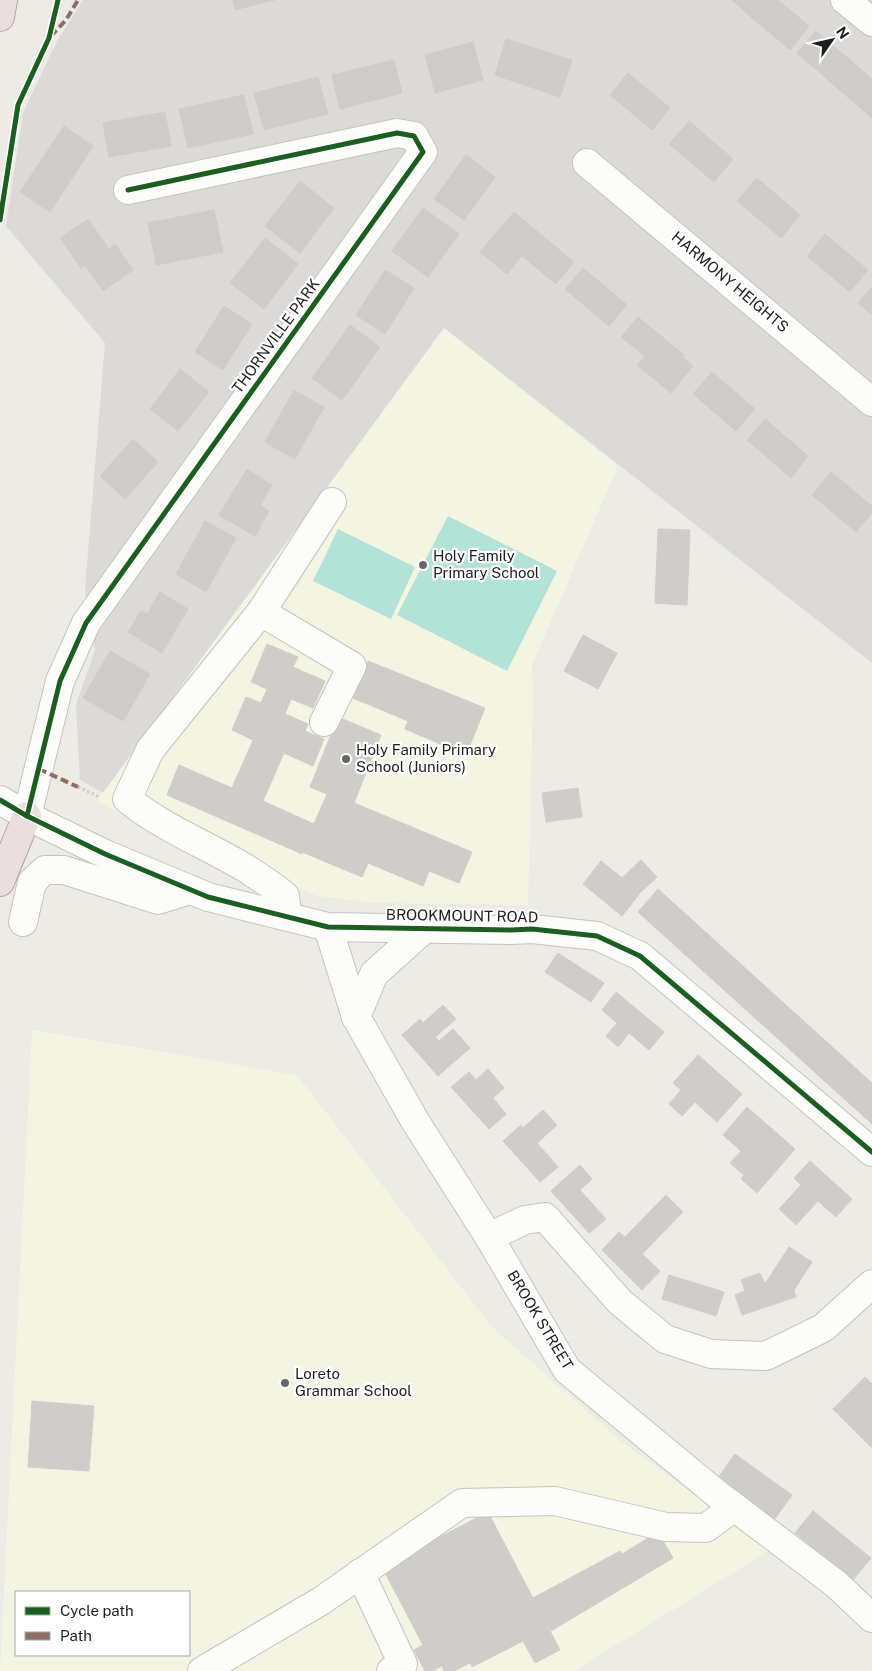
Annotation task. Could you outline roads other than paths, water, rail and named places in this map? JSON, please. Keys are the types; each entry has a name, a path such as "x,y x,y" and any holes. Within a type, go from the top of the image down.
{"highway":[{"path":"0,17 3,0"},
{"path":"0,882 27,816"}],"street":[{"path":"845,0 872,22"},
{"name":"THORNVILLE PARK","path":"27,816 60,681 86,623 423,152 414,136 397,133 128,190"},
{"name":"HARMONY HEIGHTS","path":"587,163 872,402"},
{"path":"287,916 285,896 274,886 224,855 147,815 127,799 150,750 261,612 332,502"},
{"path":"261,612 352,666 324,722"},
{"name":"BROOKMOUNT ROAD","path":"0,800 27,816 105,854 208,897 328,927 532,929 598,936 640,956 872,1152"},
{"path":"23,922 32,882 45,870 64,870 158,900 190,890"},
{"name":"BROOK STREET","path":"328,927 356,1017 415,1121 489,1237 567,1370 734,1507 836,1584 872,1618"},
{"path":"356,1017 374,974 425,928"},
{"path":"489,1237 525,1220 545,1218 620,1302 665,1339 711,1354 766,1356 823,1328 872,1284"},
{"path":"202,1671 321,1601 462,1503 555,1501 666,1527 706,1528 734,1507"},
{"path":"360,1573 403,1664 391,1671"}],"place":[{"name":"Holy Family Primary School","path":"423,565"},
{"name":"Holy Family Primary School (Juniors)","path":"346,759"},
{"name":"Loreto Grammar School","path":"285,1383"}]}
